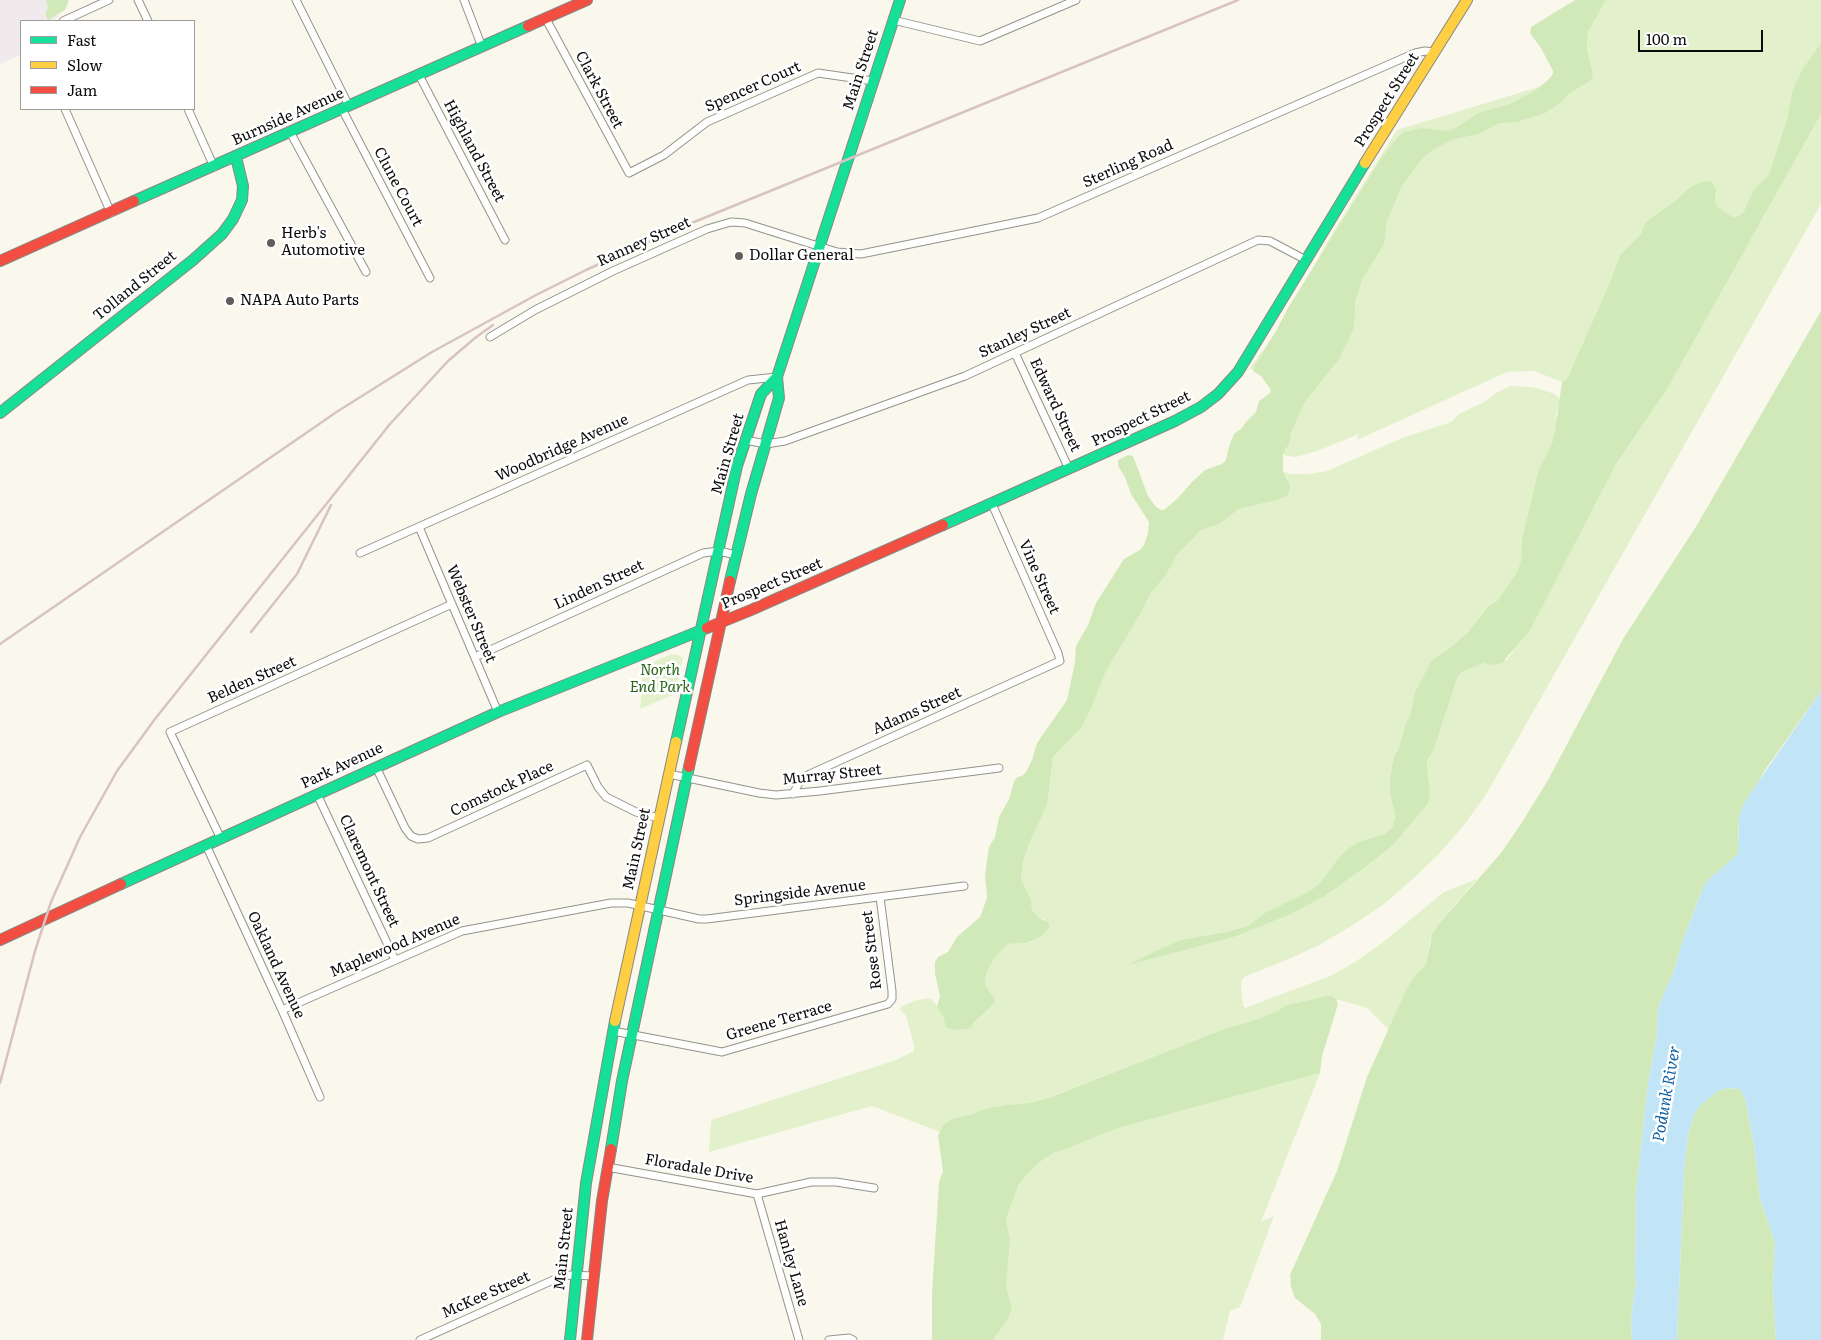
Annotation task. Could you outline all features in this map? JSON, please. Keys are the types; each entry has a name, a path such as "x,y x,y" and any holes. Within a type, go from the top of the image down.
{"main road":[{"name":"Burnside Avenue","path":"0,261 587,0"},
{"name":"Main Street","path":"587,1340 607,1167 631,1034 720,622 736,555 779,398 777,377 900,0"},
{"name":"Prospect Street","path":"701,630 992,504 1190,414 1218,394 1238,372 1467,0"},
{"name":"Tolland Street","path":"0,413 193,260 222,234 233,219 242,200 244,186 236,156"},
{"name":"Main Street","path":"570,1340 575,1275 590,1162 613,1031 736,470 761,394 777,377"},
{"name":"Park Avenue","path":"0,940 498,712 701,630"}],"street":[{"path":"65,20 109,0"},
{"path":"138,0 148,20"},
{"name":"Clune Court","path":"296,0 430,278"},
{"path":"464,0 482,47"},
{"path":"893,20 980,41 1076,0"},
{"name":"Clark Street","path":"546,18 629,173"},
{"name":"Sterling Road","path":"820,246 845,253 869,253 1038,218 1415,53 1434,52"},
{"name":"Spencer Court","path":"629,173 664,155 707,122 818,73 873,81"},
{"name":"Highland Street","path":"419,75 505,240"},
{"path":"65,110 111,212"},
{"path":"188,110 214,167"},
{"path":"290,132 366,272"},
{"name":"Ranney Street","path":"490,337 535,310 597,278 632,261 718,225 731,222 745,223 820,246"},
{"name":"Stanley Street","path":"745,440 766,444 786,441 965,376 1258,240 1270,241 1306,260"},
{"name":"Edward Street","path":"1015,353 1069,469"},
{"name":"Woodbridge Avenue","path":"360,553 748,380 777,377"},
{"name":"Vine Street","path":"992,504 1060,661"},
{"name":"Webster Street","path":"419,527 498,712"},
{"name":"Linden Street","path":"475,657 703,553 719,551 736,555"},
{"name":"Belden Street","path":"221,839 170,732 452,604"},
{"name":"Adams Street","path":"793,794 801,779 810,774 1060,661"},
{"name":"Comstock Place","path":"376,767 405,828 411,836 418,840 428,838 587,765 606,797 636,812 659,818"},
{"name":"Murray Street","path":"669,774 760,794 793,794 999,768"},
{"name":"Claremont Street","path":"318,794 395,960"},
{"name":"Oakland Avenue","path":"206,845 282,1010 320,1098"},
{"name":"Springside Avenue","path":"640,906 707,919 964,886"},
{"name":"Rose Street","path":"880,896 892,999"},
{"name":"Maplewood Avenue","path":"282,1010 472,928 611,903 619,902 640,906"},
{"name":"Greene Terrace","path":"613,1031 722,1052 880,1007 888,1004 892,999"},
{"name":"Floradale Drive","path":"607,1167 757,1194 811,1182 836,1182 874,1188"},
{"name":"Hanley Lane","path":"757,1194 799,1340"},
{"name":"McKee Street","path":"420,1340 558,1277 575,1275 593,1276"},
{"path":"829,1340 849,1338 853,1340"}],"shaded area":[{"path":"0,0 46,0 48,8 45,14 47,19 59,15 59,17 52,20 20,20 20,55 0,64"}],"green space":[{"path":"46,0 69,0 65,10 48,20 45,14 48,8"},
{"path":"1575,0 1606,0 1588,32 1587,49 1593,76 1590,81 1568,94 1560,103 1545,113 1517,122 1499,123 1479,134 1454,139 1433,150 1423,157 1402,186 1387,220 1384,244 1362,280 1355,302 1353,330 1339,359 1305,402 1291,433 1289,444 1283,454 1283,471 1290,486 1289,492 1286,497 1239,509 1219,524 1200,531 1177,555 1166,575 1151,593 1106,671 1082,727 1053,757 1047,805 1029,844 1023,862 1021,879 1031,899 1032,910 1049,923 1049,928 1041,937 1026,943 1008,944 995,957 987,971 985,983 994,997 995,1003 977,1019 971,1028 958,1030 946,1028 943,1017 937,1007 940,996 935,974 935,962 938,957 948,952 957,937 980,917 987,898 985,875 989,847 995,837 999,817 1009,799 1014,782 1017,777 1022,776 1026,772 1037,743 1067,700 1075,662 1076,646 1088,625 1096,603 1124,559 1140,550 1144,545 1148,533 1149,522 1131,494 1125,477 1118,466 1118,460 1128,455 1133,456 1148,496 1156,507 1164,510 1205,470 1222,464 1226,460 1234,434 1256,412 1259,401 1270,393 1271,390 1261,376 1253,371 1254,367 1288,308 1382,157 1400,135 1405,132 1421,128 1449,131 1478,113 1510,104 1536,90 1549,79 1553,71 1541,48 1530,33 1531,27"},
{"path":"1606,0 1821,0 1821,43 1803,68 1792,91 1787,119 1769,174 1753,191 1743,213 1733,217 1718,207 1715,201 1716,190 1688,189 1646,223 1641,234 1620,255 1567,379 1562,382 1534,371 1507,372 1357,440 1359,434 1317,451 1296,457 1283,454 1289,444 1291,433 1305,402 1323,379 1249,369 1275,334 1338,224 1397,130 1591,71 1587,49 1588,32"},
{"path":"1821,43 1821,114 1666,391 1616,464 1530,630 1502,663 1491,665 1483,663 1462,672 1458,676 1434,749 1428,759 1430,791 1428,803 1392,846 1325,896 1289,915 1234,937 1128,965 1180,940 1248,926 1266,912 1310,891 1319,884 1340,856 1349,848 1361,841 1384,834 1392,828 1395,817 1390,792 1390,780 1394,757 1410,715 1415,692 1431,661 1467,633 1488,606 1497,601 1517,572 1521,561 1522,539 1538,471 1552,443 1555,431 1562,382 1567,379 1620,255 1641,234 1645,223 1688,189 1700,182 1710,181 1714,185 1716,190 1715,201 1718,207 1733,217 1743,213 1753,191 1769,174 1787,119 1792,91 1803,68"},
{"path":"1821,114 1821,204 1487,793 1464,825 1439,854 1384,904 1319,945 1244,977 1242,980 1243,1005 1245,1008 1330,976 1355,962 1382,943 1444,892 1477,879 1437,926 1430,941 1426,964 1407,988 1389,1030 1367,1008 1336,999 1332,996 1326,996 1287,1005 1252,1021 1224,1029 1050,1097 1029,1103 983,1109 952,1119 943,1125 940,1132 872,1106 709,1152 711,1121 714,1119 896,1060 914,1051 906,1016 900,1009 902,1006 917,1000 930,998 943,1017 946,1028 975,1024 976,1019 994,1003 994,997 985,983 987,971 995,957 1008,944 1026,943 1042,937 1045,919 1040,918 1032,910 1031,899 1021,879 1023,862 1029,844 1047,805 1053,757 1082,727 1106,671 1151,593 1166,575 1177,555 1200,531 1219,524 1239,509 1286,497 1288,481 1283,471 1289,474 1309,474 1327,471 1402,438 1451,422 1459,414 1486,401 1510,386 1533,387 1555,394 1559,398 1560,403 1556,414 1555,431 1552,443 1538,471 1522,539 1521,561 1517,572 1497,601 1487,606 1467,633 1431,661 1415,692 1410,715 1394,757 1390,792 1395,817 1392,828 1384,834 1361,841 1340,856 1319,884 1310,891 1266,912 1248,926 1180,940 1130,964 1234,937 1289,915 1325,896 1392,846 1430,791 1428,759 1434,749 1458,676 1462,672 1483,663 1489,664 1507,660 1515,648 1616,464 1666,391"},
{"path":"1821,311 1821,691 1765,770 1739,817 1738,854 1701,893 1682,942 1674,971 1658,1007 1657,1034 1648,1084 1636,1191 1636,1280 1631,1319 1632,1340 1321,1340 1321,1324 1315,1314 1295,1298 1291,1287 1290,1275 1337,1171 1367,1077 1407,988 1426,964 1432,935 1437,926 1501,853 1521,824 1548,780 1623,639 1697,525"},
{"name":"North End Park","path":"672,654 683,658 675,694 640,709 643,666"},
{"path":"1332,996 1338,1004 1322,1056 1320,1073 1115,1129 1053,1153 1040,1162 1018,1186 1006,1219 1010,1241 1006,1286 1012,1308 1008,1318 993,1340 932,1340 932,1294 939,1182 943,1171 938,1136 943,1125 952,1119 983,1109 1029,1103 1051,1097 1224,1029 1252,1021 1287,1005"},
{"path":"1320,1073 1261,1222 1274,1216 1240,1307 1230,1311 1223,1340 993,1340 1012,1308 1006,1286 1010,1242 1006,1219 1018,1186 1040,1162 1053,1153 1115,1129"},
{"path":"1729,1088 1740,1089 1745,1099 1754,1144 1760,1199 1775,1242 1773,1287 1776,1340 1677,1340 1684,1170 1688,1136 1694,1114 1701,1105 1719,1090"}],"water":[{"name":"Podunk River","path":"1821,691 1821,1340 1776,1340 1773,1287 1775,1242 1760,1199 1754,1144 1745,1099 1740,1089 1729,1088 1719,1090 1701,1105 1694,1114 1688,1136 1684,1170 1677,1340 1632,1340 1631,1319 1636,1280 1636,1191 1648,1084 1657,1034 1658,1007 1674,971 1682,942 1704,886 1709,879 1738,854 1739,816 1745,801"}],"railway":[{"path":"0,644 338,411 432,352 536,295 677,229 1238,0"},
{"path":"0,1083 35,951 51,902 80,837 117,771 155,719 390,424 448,361 493,325"},
{"path":"251,632 297,574 331,505"}],"traffic: fast":[{"path":"730,581 751,494 779,398 777,377 900,0"},
{"path":"134,201 528,26"},
{"path":"0,413 193,260 222,234 233,219 242,200 243,186 236,157"},
{"path":"943,525 1175,421 1201,407 1218,394 1238,372 1365,163"},
{"path":"676,742 737,466 761,394 777,377"},
{"path":"121,884 498,712 707,628"},
{"path":"611,1149 622,1081 689,767"},
{"path":"570,1340 586,1183 615,1021"}],"traffic: slow":[{"path":"1365,163 1467,0"},
{"path":"615,1021 676,742"}],"traffic: jam":[{"path":"528,26 587,0"},
{"path":"0,261 134,201"},
{"path":"707,628 943,525"},
{"path":"689,767 730,581"},
{"path":"0,940 121,884"},
{"path":"587,1340 602,1201 611,1149"}],"place":[{"name":"Herb's Automotive","path":"271,243"},
{"name":"Dollar General","path":"739,256"},
{"name":"NAPA Auto Parts","path":"230,301"}]}
